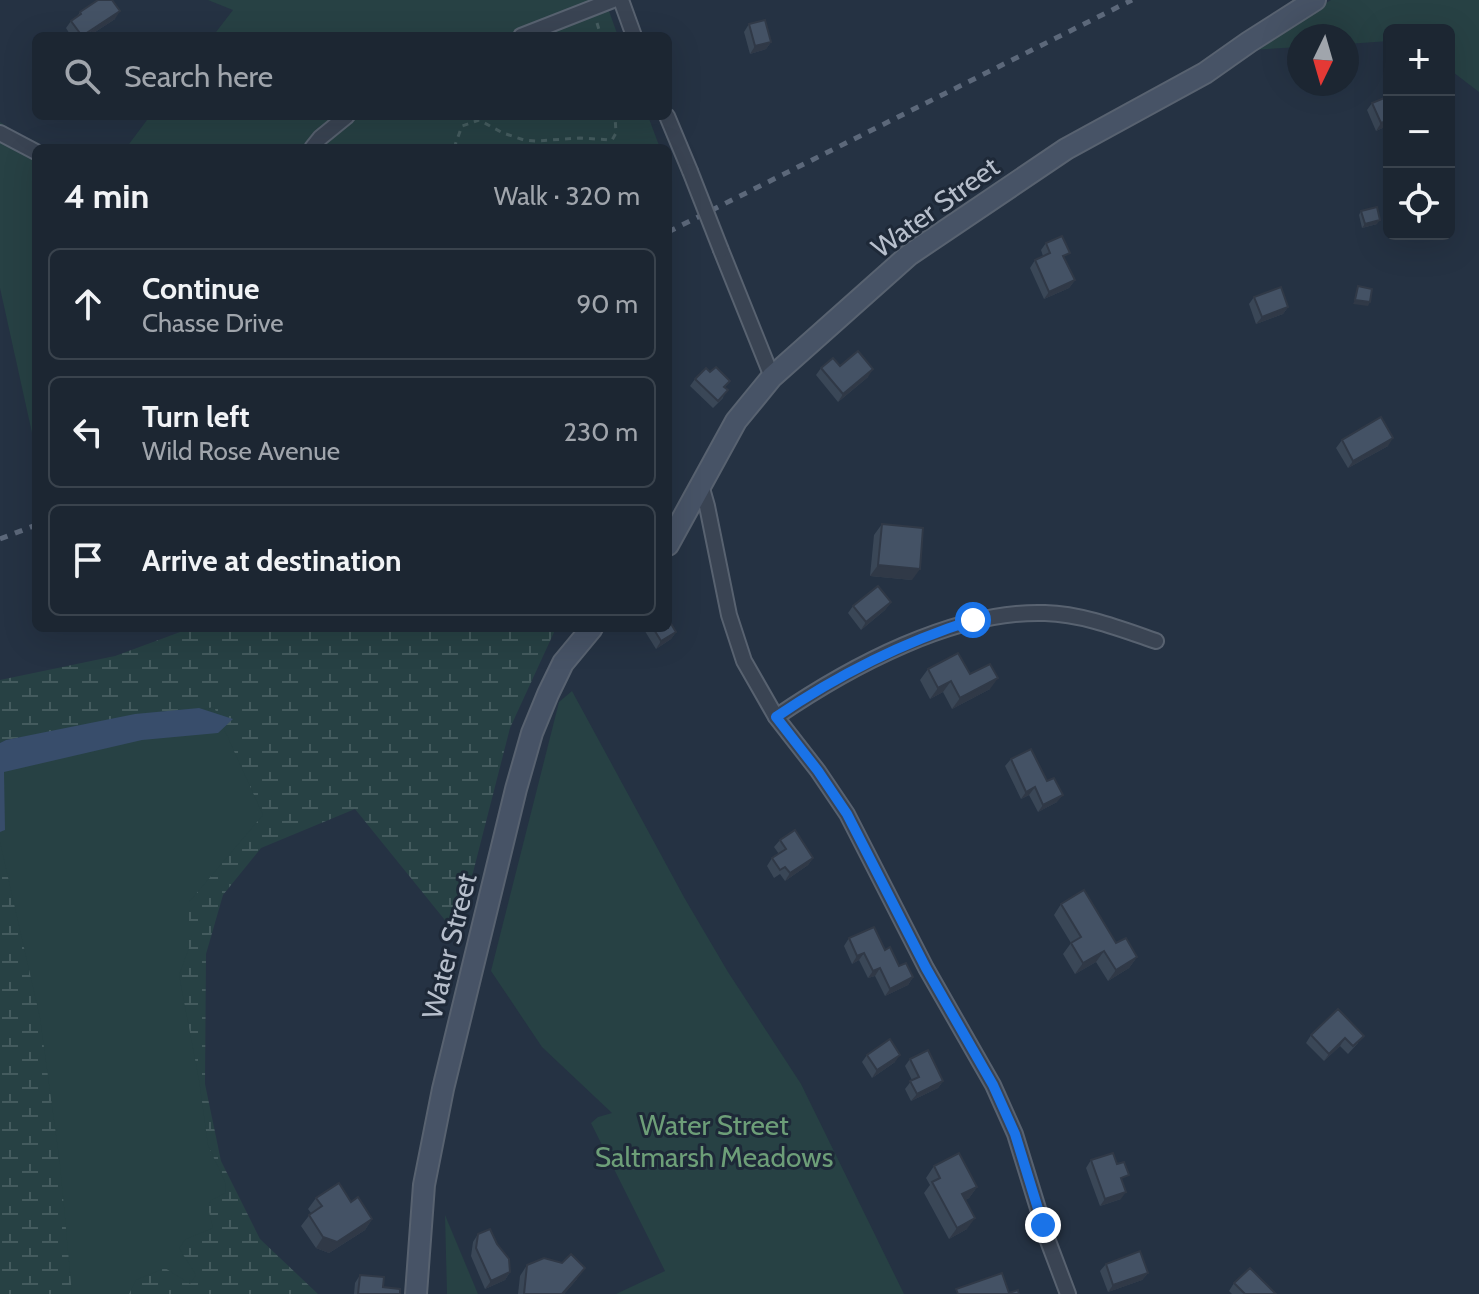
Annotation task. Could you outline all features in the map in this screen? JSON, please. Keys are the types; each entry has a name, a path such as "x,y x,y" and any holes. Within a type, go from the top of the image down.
{"main road":[{"name":"Water Street","path":"672,538 736,421 772,377 909,255 1066,149 1205,73 1315,0"},
{"name":"Water Street","path":"416,1294 426,1171 516,789 532,733 548,694 563,663 589,632"}],"street":[{"path":"531,32 613,0"},
{"path":"621,0 633,32"},
{"path":"315,144 342,120"},
{"path":"669,120 772,377"},
{"path":"0,133 32,150"},
{"path":"701,485 729,615 751,676 776,717 847,814 926,968 993,1085 1015,1134 1068,1294"},
{"path":"776,717 865,665 920,639 973,620 1046,613 1094,622 1156,641"}],"path":[{"path":"455,144 462,126 479,120 524,140 612,140 616,133 615,120"}],"green space":[{"path":"208,0 605,0 617,32 216,32 233,10"},
{"path":"1331,0 1479,0 1479,92 1455,74 1455,24 1383,24 1383,41 1359,43 1359,24 1293,24"},
{"path":"1287,28 1287,48 1251,50"},
{"path":"147,120 650,120 658,144 129,144"},
{"path":"0,122 37,144 32,144 32,433 0,288"},
{"path":"180,632 554,632 510,728 457,935 355,809 261,848 223,895 206,954 205,1084 221,1161 260,1239 318,1294 0,1294 0,832 46,733 0,743 0,680 115,656"},
{"name":"Water Street Saltmarsh Meadows","path":"572,691 685,899 801,1084 904,1294 616,1294 665,1271 591,1123 598,1117 612,1113 542,1047 491,971 559,702"},
{"path":"214,707 263,815 189,902 189,948 179,975 208,1145 225,1182 226,1193 211,1200 208,1208 213,1228 186,1239 179,1248 196,1275 190,1284 165,1268 136,1280 129,1294 72,1294 60,1164 40,1018 0,842 0,746"},
{"path":"445,1215 478,1294 447,1294"}],"water":[{"path":"199,708 233,719 218,733 142,740 4,772 5,830 0,832 0,743 135,714"}],"building":[{"path":"98,0 112,0 120,11 88,32 79,32 71,21"},
{"path":"765,20 771,42 755,46 749,24"},
{"path":"1383,98 1383,122 1381,123 1372,103"},
{"path":"1377,207 1380,220 1365,224 1361,211"},
{"path":"1062,236 1070,253 1063,256 1075,280 1049,292 1035,260 1050,253 1046,243"},
{"path":"1358,286 1372,289 1370,302 1355,300"},
{"path":"1281,287 1288,307 1262,317 1254,297"},
{"path":"858,351 873,369 843,394 821,368 833,358 840,366"},
{"path":"716,367 730,381 724,387 728,390 718,401 695,379 706,368 710,372"},
{"path":"1381,417 1393,438 1353,461 1342,440"},
{"path":"882,524 923,528 920,569 878,565"},
{"path":"878,586 891,602 866,622 853,606"},
{"path":"672,626 676,632 661,641 655,632 672,632"},
{"path":"958,653 970,674 990,664 998,678 960,698 951,681 938,688 928,669"},
{"path":"1031,749 1047,781 1054,778 1063,795 1043,805 1035,787 1026,792 1011,759"},
{"path":"795,830 813,858 790,873 785,867 780,870 772,858 786,849 780,840"},
{"path":"1084,890 1116,943 1126,938 1137,957 1116,970 1104,951 1083,963 1071,943 1081,937 1061,904"},
{"path":"874,927 885,950 890,947 899,966 906,963 913,977 890,989 880,968 873,971 864,953 857,956 849,938"},
{"path":"1338,1009 1364,1036 1353,1046 1345,1038 1329,1054 1311,1035"},
{"path":"890,1039 900,1055 877,1070 867,1055"},
{"path":"928,1050 943,1081 917,1094 910,1081 919,1077 910,1059"},
{"path":"959,1153 977,1187 962,1194 975,1218 957,1228 932,1182 940,1178 934,1166"},
{"path":"1113,1153 1117,1164 1124,1162 1129,1175 1121,1178 1126,1192 1105,1199 1091,1160"},
{"path":"339,1183 351,1202 358,1197 372,1219 337,1242 323,1237 309,1215 322,1206 316,1198"},
{"path":"490,1229 509,1259 510,1272 491,1281 476,1248 478,1234"},
{"path":"1140,1251 1148,1273 1113,1285 1106,1264"},
{"path":"571,1254 585,1268 562,1294 524,1294 527,1265 544,1258 562,1263"},
{"path":"1250,1268 1276,1294 1245,1294 1234,1283"},
{"path":"1002,1273 1009,1293 1018,1290 1019,1294 958,1294 956,1289"},
{"path":"360,1275 384,1277 383,1287 400,1289 400,1294 358,1294"}],"railway":[{"path":"672,230 1132,0"},
{"path":"0,539 32,527"}],"route":[{"path":"973,620 907,644 776,717 847,814 926,968 993,1085 1015,1134 1043,1225"}]}
